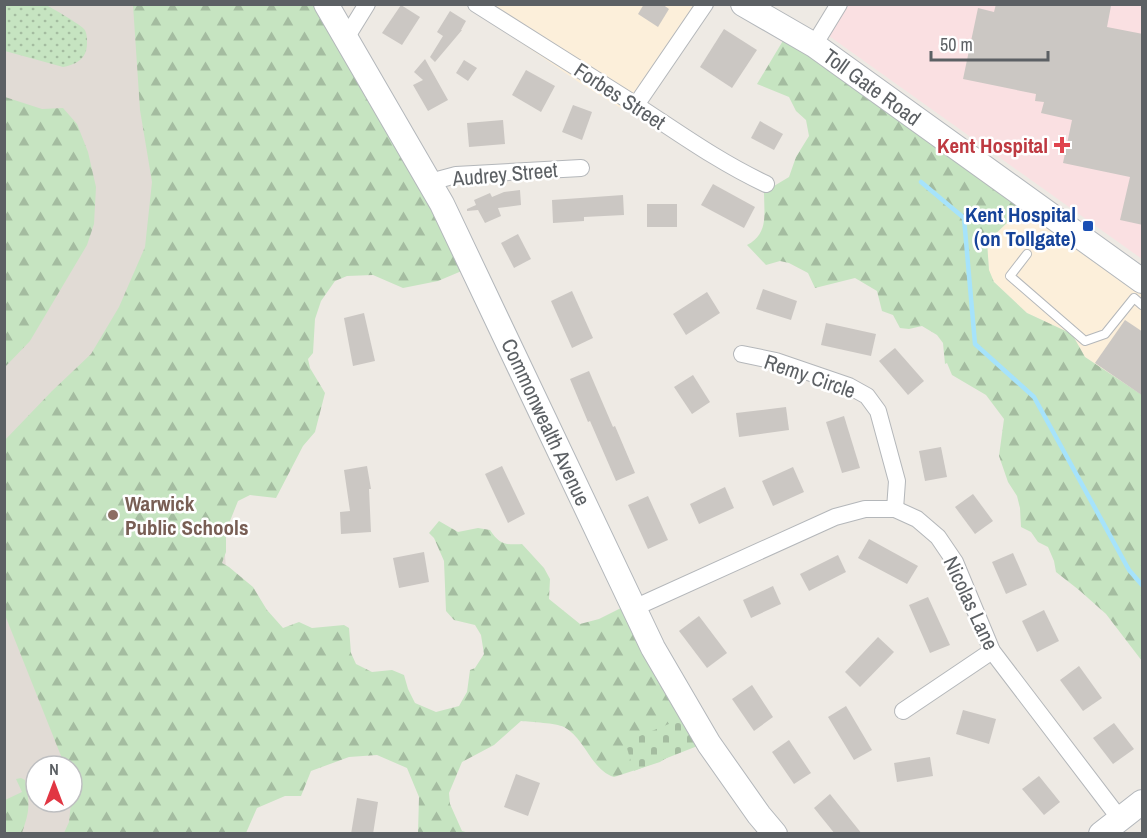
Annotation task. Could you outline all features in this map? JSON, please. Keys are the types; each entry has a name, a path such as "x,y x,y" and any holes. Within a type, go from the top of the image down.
{"street":[{"name":"Commonwealth Avenue","path":"326,4 442,204 653,648 709,744 775,834"},
{"path":"346,38 367,4"},
{"name":"Forbes Street","path":"476,4 636,105 688,141 736,170 766,184"},
{"path":"636,105 705,4"},
{"name":"Toll Gate Road","path":"743,4 814,45 1142,297"},
{"path":"814,45 839,4"},
{"name":"Audrey Street","path":"430,182 456,175 581,168"},
{"name":"Remy Circle","path":"742,354 776,361 849,386 867,396 878,411 897,481 895,509"},
{"name":"Nicolas Lane","path":"634,608 835,517 865,509 895,509 917,519 938,537 955,562 992,651 1111,826"},
{"path":"903,711 992,651"},
{"path":"1111,826 1143,802"}],"lane":[{"path":"1027,254 1010,276 1085,341 1105,334 1134,298 1142,297"}],"shaded area":[{"name":"Warwick Public Schools","path":"5,5 312,5 203,264 246,833 5,834"},
{"path":"466,5 704,5 638,111 627,112 580,83"},
{"name":"Kent Hospital","path":"841,5 1142,5 1142,259 822,31"},
{"path":"1024,202 1142,282 1142,395 1085,357 1072,334 1027,313 994,282 989,271 987,242 1012,218"}],"green space":[{"path":"29,3 43,4 51,8 84,29 87,40 85,53 77,62 63,67 5,51 4,5"},
{"name":"Warwick Public Schools","path":"133,5 329,5 464,270 438,281 403,288 373,275 347,276 335,281 321,301 315,319 313,353 308,359 310,368 325,393 315,432 303,446 276,498 250,495 238,501 226,531 226,552 222,563 253,587 267,610 283,628 299,622 312,628 344,625 349,628 351,653 356,664 372,672 392,670 404,675 415,703 436,712 459,706 467,692 470,670 475,668 484,654 481,635 475,625 454,620 446,611 444,561 434,538 429,533 439,521 458,532 478,528 490,530 503,543 522,544 544,568 550,579 549,599 580,624 599,619 631,603 701,736 660,762 614,777 599,768 577,738 564,727 521,721 494,745 462,762 449,793 450,804 462,831 469,833 418,833 419,797 407,768 377,755 349,757 311,771 301,796 285,796 257,808 246,833 64,833 70,814 84,814 84,754 60,754 5,615 4,441 91,354 119,307 145,247 152,182 140,110"},
{"path":"784,39 1024,202 1012,218 987,242 989,270 994,282 1027,313 1072,334 1085,357 1142,395 1142,661 1106,614 1056,572 1048,547 1038,542 1031,532 1021,527 1017,496 1008,482 999,456 1004,419 986,395 952,375 947,363 945,364 943,343 937,335 922,326 909,329 900,328 893,315 882,311 877,291 855,278 815,288 808,273 780,261 766,265 747,245 759,235 762,229 764,192 789,177 796,157 809,136 806,120 796,111 789,97 757,84"},
{"path":"5,97 42,109 63,108 77,124 88,152 96,187 94,224 87,245 30,341 5,367"},
{"path":"681,719 700,745 634,771 625,742"},
{"path":"16,779 24,780 24,814 28,814 22,833 5,833 5,800 22,792"}],"building":[{"path":"644,4 662,4 669,9 658,27 638,14"},
{"path":"996,4 1102,4 1111,6 1107,27 1143,34 1143,225 1120,220 1130,177 1063,163 1072,120 1041,113 1044,102 1035,101 1036,94 963,79 978,8 994,12"},
{"path":"401,5 420,17 402,45 382,33"},
{"path":"450,11 466,21 462,30 435,62 430,57 443,36 437,32"},
{"path":"724,29 757,50 732,88 700,67"},
{"path":"425,59 448,100 428,111 413,85 423,80 414,72"},
{"path":"464,60 477,68 468,81 456,73"},
{"path":"526,70 555,86 541,112 512,95"},
{"path":"573,105 592,112 582,140 562,132"},
{"path":"503,120 505,144 469,147 467,123"},
{"path":"760,121 783,134 774,150 751,138"},
{"path":"713,184 755,207 744,228 701,205"},
{"path":"520,190 521,205 498,208 501,216 485,223 478,210 467,211 476,205 474,200 490,193 492,197 504,192"},
{"path":"623,195 624,215 584,217 584,221 553,223 552,200"},
{"path":"647,204 677,204 677,227 647,227"},
{"path":"518,234 531,259 514,268 501,243"},
{"path":"763,289 797,301 791,320 756,309"},
{"path":"572,291 593,338 572,348 551,301"},
{"path":"707,292 720,313 686,335 673,314"},
{"path":"364,313 375,361 353,366 344,318"},
{"path":"1125,320 1143,332 1143,396 1095,363"},
{"path":"826,323 876,334 871,356 821,345"},
{"path":"895,348 924,381 908,395 879,361"},
{"path":"589,371 635,473 616,481 570,379"},
{"path":"693,375 710,402 692,414 674,387"},
{"path":"786,407 789,430 739,437 736,413"},
{"path":"844,416 860,468 842,473 826,422"},
{"path":"941,447 947,477 925,481 919,451"},
{"path":"367,466 371,489 369,489 371,532 341,534 340,512 350,511 344,470"},
{"path":"502,466 525,514 508,523 485,474"},
{"path":"793,467 804,492 773,506 762,481"},
{"path":"725,487 734,508 699,524 690,504"},
{"path":"973,494 993,521 975,534 955,507"},
{"path":"648,496 668,540 648,549 628,505"},
{"path":"869,539 918,566 907,584 858,558"},
{"path":"424,552 429,582 399,588 393,558"},
{"path":"1013,553 1027,585 1006,594 992,562"},
{"path":"838,555 846,572 809,591 800,574"},
{"path":"773,586 781,604 751,618 743,600"},
{"path":"928,597 950,645 930,653 909,605"},
{"path":"1044,610 1059,641 1037,652 1022,621"},
{"path":"699,616 727,653 707,668 679,631"},
{"path":"878,637 894,652 860,687 845,672"},
{"path":"1079,666 1102,698 1083,711 1060,680"},
{"path":"752,685 773,717 754,731 732,699"},
{"path":"846,706 872,750 854,760 828,717"},
{"path":"963,710 996,719 989,744 956,734"},
{"path":"1114,723 1134,749 1113,764 1093,738"},
{"path":"789,740 811,773 794,784 772,752"},
{"path":"930,757 933,776 897,782 894,763"},
{"path":"516,774 540,783 528,816 504,807"},
{"path":"1039,776 1060,802 1044,815 1022,789"},
{"path":"830,794 862,834 835,834 814,808"},
{"path":"357,798 378,802 373,834 351,834"}],"waterway":[{"path":"921,182 964,218 975,344 1034,397 1129,570 1142,585"}],"place":[{"name":"Kent Hospital","path":"1062,145"},
{"name":"Kent Hospital (on Tollgate)","path":"1088,226"},
{"name":"Warwick Public Schools","path":"113,515"}]}
